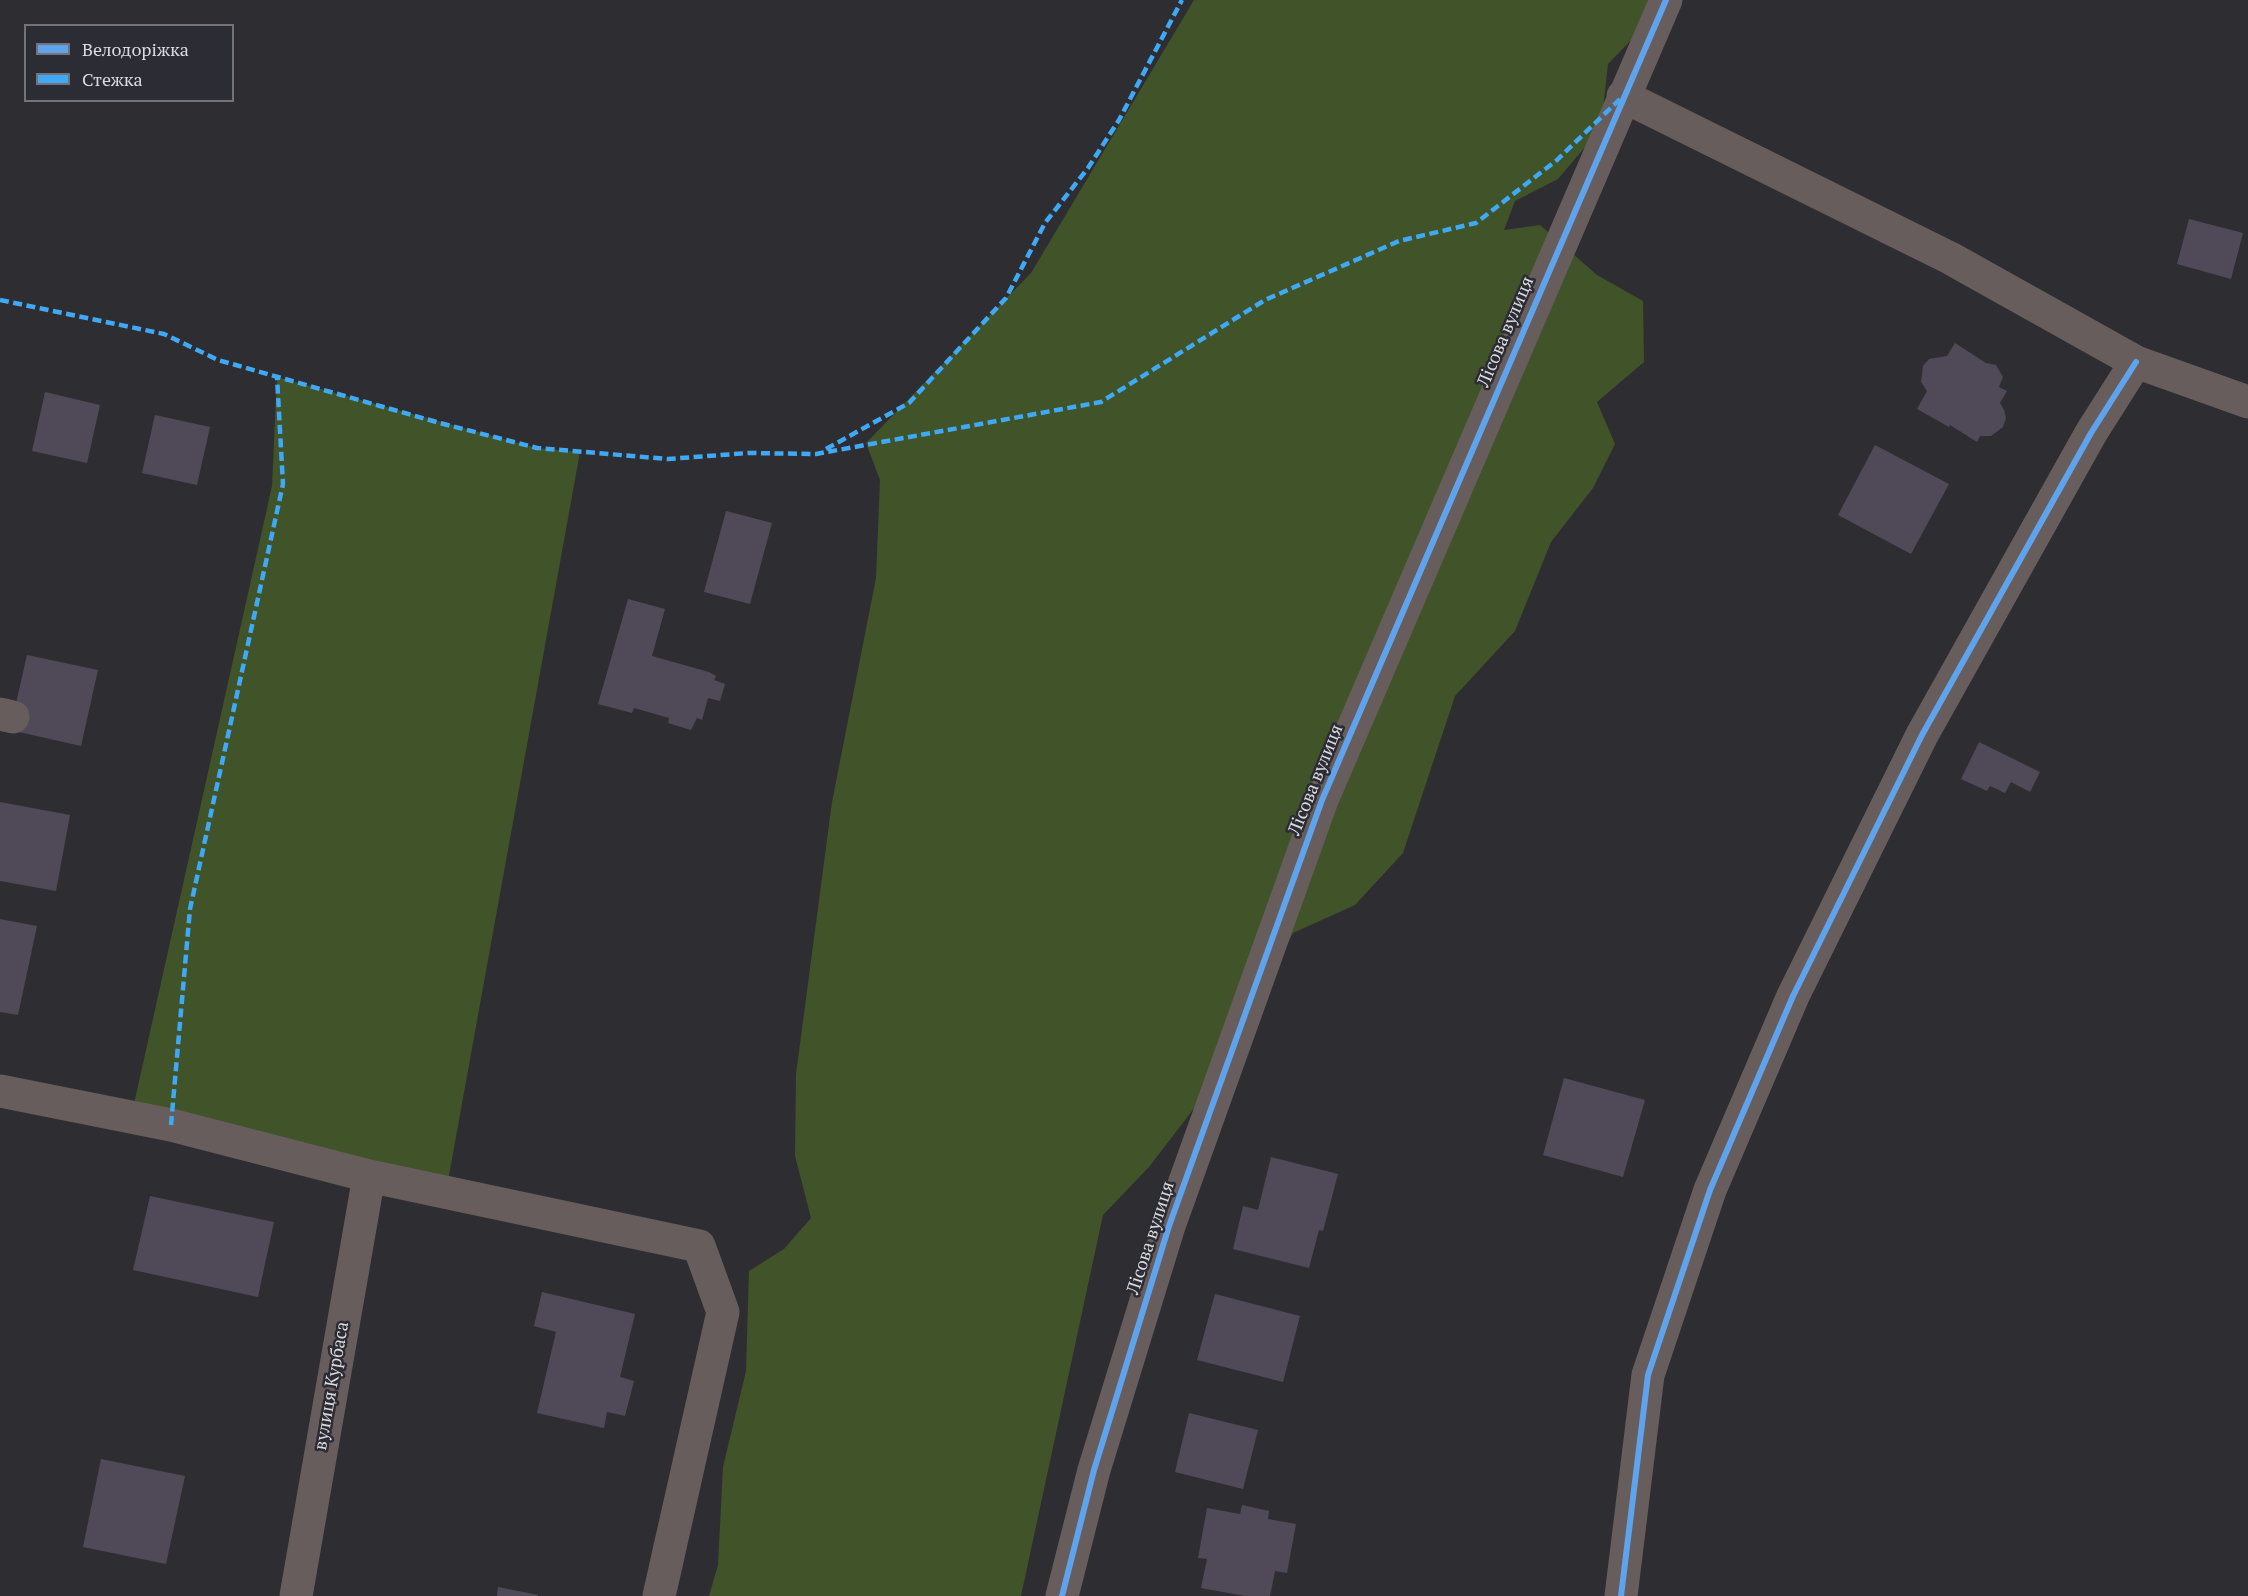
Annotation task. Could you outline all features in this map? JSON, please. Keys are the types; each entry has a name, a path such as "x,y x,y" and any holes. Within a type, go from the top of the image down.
{"street":[{"name":"Лісова вулиця","path":"1062,1596 1094,1470 1168,1226 1322,800 1666,0"},
{"path":"1623,96 1950,258 2136,362 2248,402"},
{"path":"1622,1596 1648,1375 1710,1190 1793,996 1922,735 2091,433 2136,362"},
{"path":"0,1091 171,1125 369,1176 699,1246 723,1312 658,1596"},
{"name":"вулиця Курбаса","path":"296,1596 369,1176"}],"green space":[{"path":"1194,0 1670,0 1608,64 1603,109 1586,146 1558,179 1515,201 1504,230 1540,225 1597,275 1643,301 1644,362 1597,402 1615,444 1593,488 1551,542 1515,631 1455,696 1403,853 1355,905 1293,933 1215,1081 1149,1167 1103,1215 1021,1596 709,1596 718,1565 723,1467 746,1371 749,1271 784,1249 811,1218 795,1156 796,1074 832,802 876,578 880,480 866,443 1031,273"},
{"path":"277,377 537,448 580,452 446,1192 131,1117 272,486"}],"building":[{"path":"2189,219 2243,233 2231,279 2177,264"},
{"path":"1955,343 1986,363 1996,365 2003,377 1999,387 2007,391 2000,403 2006,418 2003,427 1991,436 1980,436 1977,442 1950,425 1949,427 1917,409 1927,391 1921,382 1923,366 1929,359 1947,356"},
{"path":"45,392 100,405 87,463 32,451"},
{"path":"155,415 210,427 197,485 142,473"},
{"path":"1875,445 1949,484 1911,554 1838,515"},
{"path":"726,511 772,523 750,604 704,592"},
{"path":"628,599 665,609 652,656 709,672 716,676 714,680 725,684 720,701 708,698 702,720 697,718 691,730 668,723 669,718 634,708 632,713 598,704"},
{"path":"27,655 98,670 81,746 10,730"},
{"path":"1979,742 2040,772 2030,792 2011,782 2005,793 1990,786 1987,791 1961,779"},
{"path":"0,802 70,815 56,891 0,881"},
{"path":"0,919 37,926 18,1015 0,1012"},
{"path":"1564,1078 1645,1100 1623,1177 1543,1155"},
{"path":"1271,1157 1338,1174 1323,1231 1319,1230 1309,1268 1233,1249 1243,1206 1258,1210"},
{"path":"150,1196 274,1222 258,1297 133,1270"},
{"path":"542,1292 635,1314 620,1377 634,1381 625,1416 607,1412 604,1428 537,1413 556,1332 534,1326"},
{"path":"1215,1294 1300,1316 1283,1382 1197,1360"},
{"path":"1189,1413 1258,1430 1243,1489 1175,1472"},
{"path":"101,1459 185,1476 166,1564 83,1547"},
{"path":"1242,1505 1269,1511 1268,1519 1296,1524 1287,1573 1275,1571 1270,1596 1245,1596 1201,1588 1207,1559 1198,1558 1207,1508 1240,1514"},
{"path":"498,1587 538,1595 538,1596 497,1596"}],"marked path":[{"path":"826,449 909,403 1006,298 1045,223 1088,168 1119,120 1182,0"},
{"path":"0,300 164,334 218,360 537,448 668,459 748,453 816,454 1101,402 1265,300 1399,241 1476,223 1557,160 1620,99"},
{"path":"171,1125 190,909 283,484 277,377"}],"cycle path":[{"path":"1062,1596 1094,1470 1169,1226 1322,800 1666,0"},
{"path":"1621,1596 1648,1375 1710,1190 1793,996 1922,735 2091,433 2136,362"}]}
